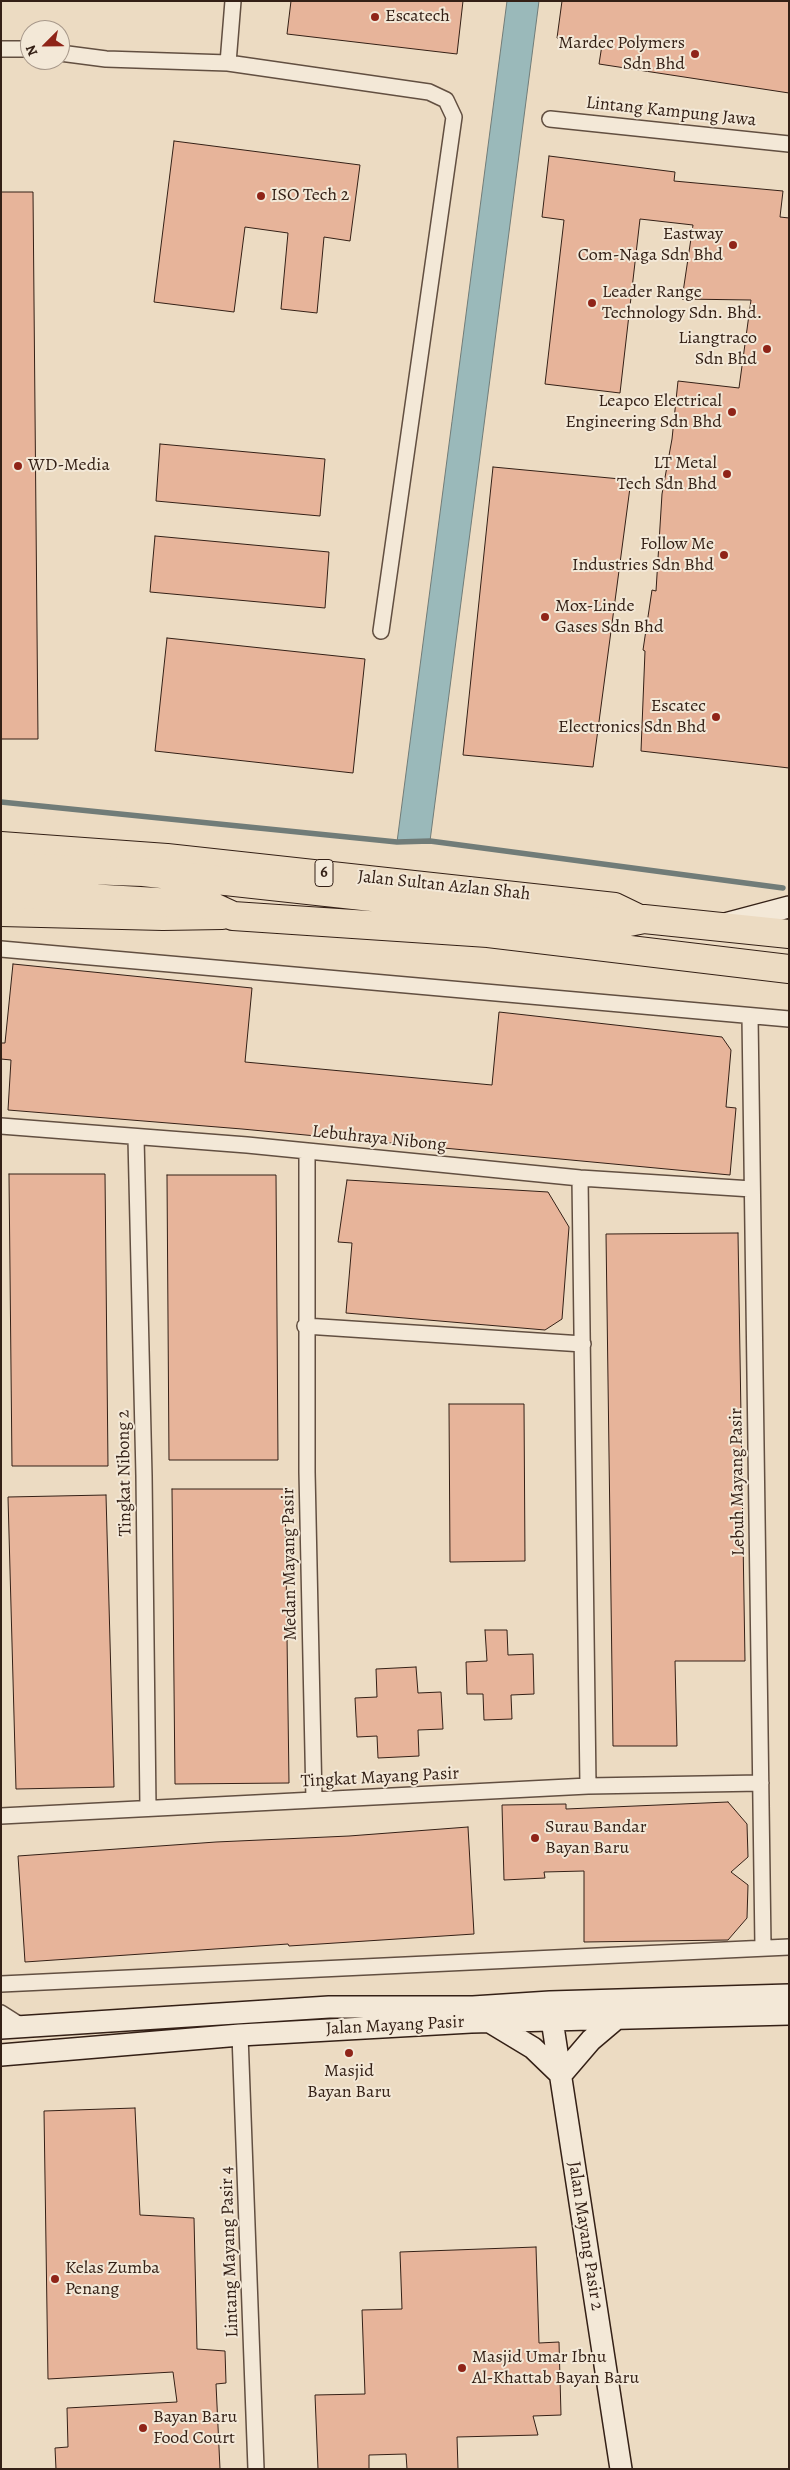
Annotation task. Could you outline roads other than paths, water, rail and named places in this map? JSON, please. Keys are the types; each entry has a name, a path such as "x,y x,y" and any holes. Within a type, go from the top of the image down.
{"highway":[{"name":"Jalan Sultan Azlan Shah","path":"1,867 143,872 619,924 644,919 720,925 789,934"},
{"path":"1,893 209,905 233,916 488,933 789,969"}],"main road":[{"name":"Jalan Sultan Azlan Shah","path":"1,844 167,856 615,905 644,919"},
{"path":"1,914 163,918 233,916"}],"street":[{"path":"228,63 234,1"},
{"path":"1,49 20,49"},
{"path":"70,54 106,59 228,63 429,92 446,100 454,117 381,631"},
{"name":"Lintang Kampung Jawa","path":"550,119 789,144"},
{"path":"720,925 789,907"},
{"path":"1,949 789,1019"},
{"name":"Lebuh Mayang Pasir","path":"750,1016 763,1948"},
{"name":"Lebuhraya Nibong","path":"1,1126 308,1151 580,1178 752,1189"},
{"name":"Tingkat Nibong 2","path":"136,1138 144,1476 148,1808"},
{"name":"Medan Mayang Pasir","path":"308,1151 305,1326 314,1800"},
{"path":"580,1178 588,1786"},
{"path":"305,1326 583,1344"},
{"name":"Tingkat Mayang Pasir","path":"1,1816 588,1786 761,1783"},
{"path":"1,1984 789,1947"},
{"name":"Jalan Mayang Pasir","path":"1,2055 240,2035 489,2022 551,2011 789,1995"},
{"name":"Jalan Mayang Pasir","path":"1,2028 329,2007 473,2007 551,2011 617,2018 789,2014"},
{"name":"Jalan Mayang Pasir 2","path":"551,2011 621,2469"},
{"path":"1,2013 24,2027"},
{"path":"489,2022 533,2048 561,2075 591,2040 617,2018"},
{"name":"Lintang Mayang Pasir 4","path":"240,2035 256,2469"}],"water":[{"path":"507,1 539,1 430,841 397,842"}],"waterway":[{"path":"1,802 397,842 430,841 783,888"}],"place":[{"name":"Escatech","path":"375,17"},
{"name":"Mardec Polymers Sdn Bhd","path":"695,54"},
{"name":"ISO Tech 2","path":"261,196"},
{"name":"Eastway Com-Naga Sdn Bhd","path":"733,245"},
{"name":"Leader Range Technology Sdn. Bhd.","path":"592,303"},
{"name":"Liangtraco Sdn Bhd","path":"767,349"},
{"name":"Leapco Electrical Engineering Sdn Bhd","path":"732,412"},
{"name":"WD-Media","path":"18,466"},
{"name":"LT Metal Tech Sdn Bhd","path":"727,474"},
{"name":"Follow Me Industries Sdn Bhd","path":"724,555"},
{"name":"Mox-Linde Gases Sdn Bhd","path":"545,617"},
{"name":"Escatec Electronics Sdn Bhd","path":"716,717"},
{"name":"Surau Bandar Bayan Baru","path":"535,1838"},
{"name":"Masjid Bayan Baru","path":"349,2053"},
{"name":"Kelas Zumba Penang","path":"55,2279"},
{"name":"Masjid Umar Ibnu Al-Khattab Bayan Baru","path":"462,2368"},
{"name":"Bayan Baru Food Court","path":"143,2428"}]}
